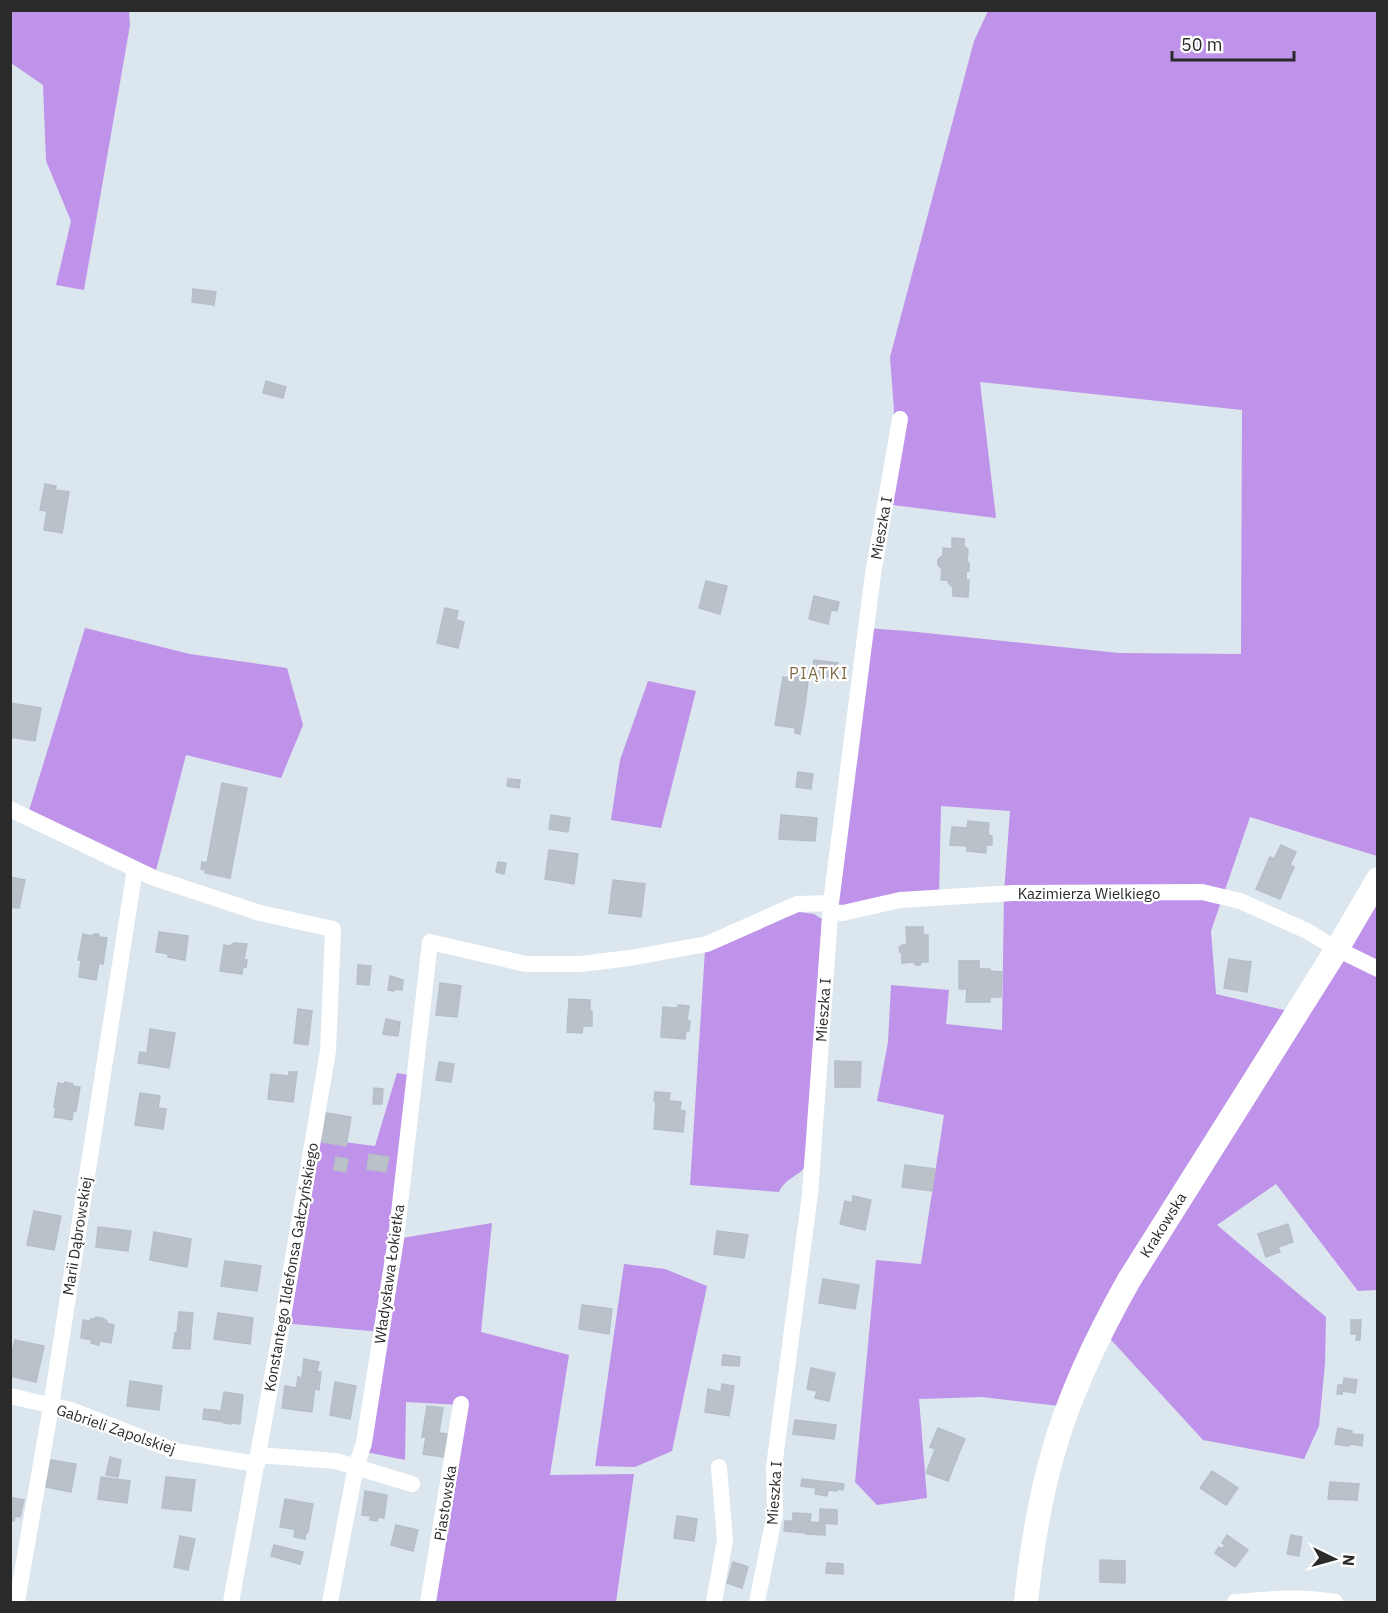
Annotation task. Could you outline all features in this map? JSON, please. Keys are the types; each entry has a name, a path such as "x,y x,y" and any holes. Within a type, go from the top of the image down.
{"main road":[{"name":"Krakowska","path":"1026,1602 1030,1559 1053,1452 1068,1407 1091,1351 1129,1280 1337,949 1377,879"}],"street":[{"name":"Mieszka I","path":"757,1602 775,1513 774,1467 810,1194 831,908 873,574 900,419"},
{"path":"10,809 135,869"},
{"name":"Konstantego Ildefonsa Gałczyńskiego","path":"135,869 154,878 260,913 333,929 328,1051 231,1602"},
{"name":"Marii Dąbrowskiej","path":"17,1602 51,1406 135,869"},
{"name":"Kazimierza Wielkiego","path":"430,942 526,964 580,964 630,958 707,944 797,904 831,908 843,913 900,900 1013,893 1202,892 1240,900 1307,931 1377,969"},
{"name":"Władysława Łokietka","path":"330,1602 356,1467 364,1443 396,1239 430,942"},
{"name":"Gabrieli Zapolskiej","path":"10,1396 71,1410 175,1451 258,1459 336,1461 412,1484"},
{"name":"Piastowska","path":"428,1602 461,1404"},
{"path":"714,1602 725,1540 718,1467"},
{"path":"1235,1602 1314,1598 1335,1602"}],"shaded area":[{"path":"10,11 129,11 130,25 84,290 56,285 71,221 46,161 43,85 11,63"},
{"path":"988,11 1377,11 1377,856 1250,817 1211,931 1216,994 1297,1013 1377,879 1377,1290 1358,1291 1276,1184 1217,1225 1326,1317 1325,1364 1319,1426 1304,1459 1203,1440 1102,1330 1068,1407 982,1397 919,1399 927,1498 877,1505 855,1482 876,1260 921,1264 944,1115 877,1101 888,1042 891,985 949,990 946,1024 1002,1030 1004,893 1010,811 941,806 939,897 843,913 831,903 866,628 1119,653 1241,654 1242,410 980,382 996,518 885,504 894,410 890,357 974,41"},
{"path":"85,628 190,654 287,668 303,725 281,778 186,755 154,878 27,817"},
{"path":"648,681 696,691 661,828 611,820 620,760"},
{"path":"799,912 814,914 822,919 806,1165 785,1183 779,1192 690,1185 705,950"},
{"path":"397,1073 415,1076 396,1239 492,1223 481,1332 569,1355 550,1475 634,1474 616,1602 428,1602 461,1405 406,1402 405,1460 361,1451 381,1332 282,1323 313,1138 375,1146"},
{"path":"624,1264 665,1269 707,1286 672,1451 635,1467 595,1466"}],"building":[{"path":"193,289 216,292 214,305 192,302"},
{"path":"266,381 286,387 283,398 263,393"},
{"path":"45,484 56,486 55,490 69,492 62,533 44,530 47,511 40,510"},
{"path":"952,538 964,539 964,546 968,550 969,571 966,571 966,580 969,580 968,597 953,596 953,586 948,580 941,580 942,569 938,565 938,559 943,556 943,548 952,549"},
{"path":"706,581 727,586 720,614 699,608"},
{"path":"814,596 839,602 837,611 831,610 828,624 809,619"},
{"path":"445,608 458,611 456,620 464,622 458,648 437,643"},
{"path":"814,660 838,663 835,678 812,675"},
{"path":"794,673 801,674 801,679 808,681 805,705 779,701 783,677 793,678"},
{"path":"779,701 805,705 800,734 795,733 795,728 775,725"},
{"path":"10,703 41,708 35,741 10,737"},
{"path":"798,772 813,774 811,789 796,787"},
{"path":"508,779 520,780 519,788 507,786"},
{"path":"222,783 247,788 230,878 205,873 205,870 201,869 202,862 207,863"},
{"path":"551,815 570,818 568,832 549,829"},
{"path":"781,815 817,818 815,841 779,839"},
{"path":"968,821 989,823 988,835 992,836 992,845 986,845 986,853 967,851 967,846 950,845 952,827 967,828"},
{"path":"1281,845 1296,852 1290,865 1294,867 1280,899 1256,889 1270,857 1274,859"},
{"path":"549,850 578,854 574,884 545,879"},
{"path":"498,862 506,863 504,874 496,872"},
{"path":"10,877 25,880 19,908 10,907"},
{"path":"613,880 645,884 641,917 609,913"},
{"path":"906,927 923,927 923,935 928,935 928,962 921,962 920,965 913,962 902,963 899,948 907,945"},
{"path":"159,932 188,936 185,960 156,952"},
{"path":"83,934 91,936 98,934 100,937 107,938 103,964 99,963 96,980 79,977 81,960 78,960"},
{"path":"234,943 247,944 244,959 247,960 246,967 243,966 242,974 220,971 224,945 230,946"},
{"path":"1229,959 1251,962 1247,992 1224,988"},
{"path":"959,961 979,961 979,969 1002,972 1001,997 990,997 990,1002 966,1002 967,989 959,989"},
{"path":"358,965 371,966 369,985 357,984"},
{"path":"390,976 403,980 402,990 388,990"},
{"path":"440,983 461,986 457,1017 436,1015"},
{"path":"569,999 590,1000 592,1026 583,1026 582,1033 567,1032"},
{"path":"678,1005 689,1006 687,1020 690,1021 689,1031 686,1030 685,1039 661,1037 663,1007 677,1008"},
{"path":"298,1009 312,1011 308,1045 294,1043"},
{"path":"386,1019 400,1022 398,1036 383,1034"},
{"path":"150,1029 175,1033 169,1068 138,1063 140,1052 147,1053"},
{"path":"835,1061 861,1062 860,1087 835,1087"},
{"path":"439,1062 454,1064 451,1082 436,1080"},
{"path":"289,1072 297,1072 293,1102 268,1099 271,1074 289,1076"},
{"path":"65,1082 80,1087 72,1120 54,1117 58,1083 64,1084"},
{"path":"374,1088 383,1089 382,1104 373,1104"},
{"path":"655,1092 670,1093 669,1101 681,1102 680,1110 685,1111 683,1132 654,1129"},
{"path":"140,1093 160,1096 158,1108 166,1109 163,1129 135,1125"},
{"path":"326,1113 351,1117 346,1146 322,1142"},
{"path":"369,1154 389,1157 386,1172 367,1169"},
{"path":"336,1157 348,1159 346,1172 334,1170"},
{"path":"905,1165 935,1169 932,1191 902,1187"},
{"path":"853,1196 871,1200 865,1230 840,1224 845,1201 852,1203"},
{"path":"34,1211 61,1216 54,1250 27,1245"},
{"path":"1288,1224 1293,1242 1278,1247 1280,1252 1266,1257 1258,1234"},
{"path":"98,1227 131,1231 128,1251 96,1247"},
{"path":"717,1231 748,1235 744,1258 714,1254"},
{"path":"154,1232 191,1239 187,1267 150,1260"},
{"path":"225,1261 261,1266 257,1291 221,1286"},
{"path":"823,1279 859,1285 855,1309 819,1303"},
{"path":"582,1305 612,1309 609,1334 579,1329"},
{"path":"179,1312 193,1313 191,1335 177,1333"},
{"path":"218,1313 253,1318 250,1344 214,1339"},
{"path":"96,1317 114,1325 111,1343 100,1341 99,1345 91,1343 92,1340 81,1338 83,1320 91,1321"},
{"path":"1351,1320 1361,1320 1360,1340 1356,1340 1357,1334 1351,1334"},
{"path":"175,1333 191,1335 190,1349 173,1348"},
{"path":"15,1340 44,1346 36,1382 10,1376 10,1361"},
{"path":"723,1355 740,1357 739,1366 722,1365"},
{"path":"304,1359 319,1362 317,1372 303,1369"},
{"path":"811,1368 835,1373 829,1401 815,1398 817,1391 807,1389"},
{"path":"303,1369 317,1372 315,1385 297,1383 298,1377 302,1378"},
{"path":"317,1372 321,1372 319,1390 315,1389"},
{"path":"1344,1378 1357,1380 1355,1393 1342,1391 1342,1394 1337,1394 1338,1385 1343,1385"},
{"path":"130,1381 162,1386 159,1410 127,1406"},
{"path":"335,1382 356,1386 350,1419 330,1415"},
{"path":"297,1383 315,1385 312,1412 282,1408 285,1386 296,1388"},
{"path":"722,1384 734,1386 729,1416 705,1412 708,1389 721,1392"},
{"path":"224,1392 243,1395 240,1424 203,1419 204,1409 221,1411"},
{"path":"427,1406 443,1408 439,1433 447,1434 444,1457 423,1454 426,1437 422,1437"},
{"path":"795,1420 836,1425 834,1439 793,1434"},
{"path":"938,1428 965,1439 957,1458 930,1447"},
{"path":"1338,1428 1352,1431 1352,1434 1363,1435 1362,1446 1335,1444"},
{"path":"935,1450 957,1458 948,1481 926,1473"},
{"path":"110,1457 121,1460 118,1477 106,1475"},
{"path":"51,1460 76,1464 71,1492 46,1487"},
{"path":"1212,1471 1238,1488 1226,1505 1200,1488"},
{"path":"101,1477 130,1481 127,1503 98,1499"},
{"path":"166,1477 195,1480 191,1511 162,1508"},
{"path":"802,1479 844,1484 843,1490 828,1490 827,1496 815,1494 816,1488 801,1486"},
{"path":"1330,1482 1359,1484 1357,1500 1328,1499"},
{"path":"365,1491 387,1495 384,1518 378,1517 377,1521 370,1520 371,1516 362,1515"},
{"path":"10,1497 24,1500 20,1517 15,1516 14,1521 10,1520"},
{"path":"285,1499 313,1504 308,1532 280,1527"},
{"path":"820,1509 837,1510 837,1524 820,1523"},
{"path":"793,1513 811,1514 810,1522 807,1522 806,1533 784,1531 785,1521 793,1521"},
{"path":"677,1516 697,1519 694,1541 674,1538"},
{"path":"807,1522 825,1523 825,1535 806,1534"},
{"path":"396,1525 418,1530 413,1551 391,1545"},
{"path":"295,1530 306,1532 305,1539 294,1537"},
{"path":"1227,1535 1248,1550 1235,1567 1215,1553 1219,1547 1222,1549 1225,1545 1222,1543"},
{"path":"1291,1535 1302,1537 1299,1556 1287,1554"},
{"path":"180,1536 195,1539 188,1570 174,1567"},
{"path":"274,1545 303,1552 300,1564 271,1556"},
{"path":"1100,1560 1125,1561 1125,1583 1100,1582"},
{"path":"733,1562 748,1567 742,1588 727,1583"},
{"path":"827,1563 843,1564 843,1574 826,1573"}],"district":[{"name":"PIĄTKI","path":"819,673"}]}
